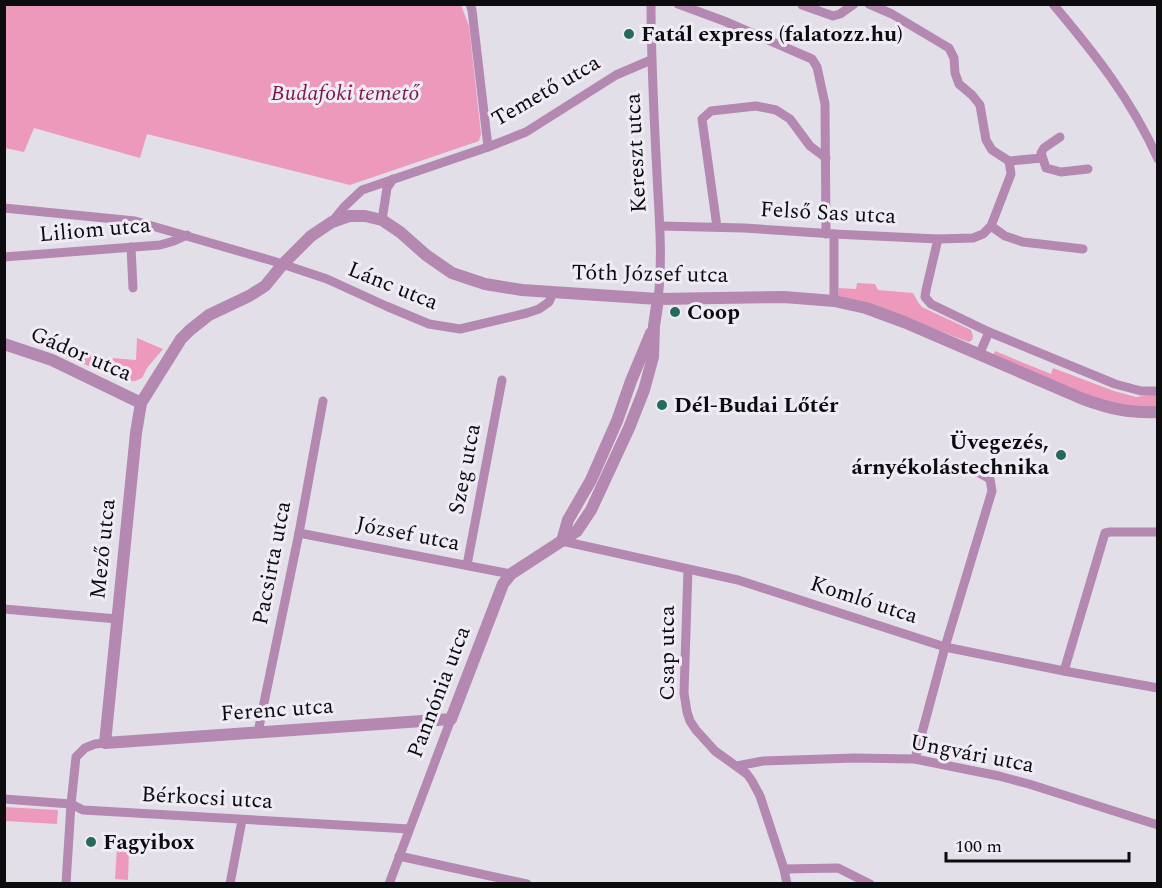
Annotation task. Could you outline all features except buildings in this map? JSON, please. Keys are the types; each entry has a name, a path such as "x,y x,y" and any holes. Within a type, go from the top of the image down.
{"street":[{"path":"470,4 488,147"},
{"name":"Kereszt utca","path":"651,4 651,60 660,226 658,299"},
{"path":"678,4 812,59 818,67 825,105 824,127 834,301"},
{"path":"801,5 832,16 840,14 854,4"},
{"path":"869,4 892,14 948,48 954,58 959,84 980,105 986,140 992,150 1009,161 1042,158"},
{"path":"1053,4 1085,42 1121,91 1145,131 1158,159"},
{"name":"Temető utca","path":"283,264 311,236 332,222 362,190 526,132 616,75 651,60"},
{"path":"717,227 702,119 711,111 756,106 776,110 790,119 810,146 826,158"},
{"path":"1060,137 1044,148 1041,153 1046,168 1061,172 1088,169"},
{"path":"1009,161 1011,174 991,226 1005,236 1023,242 1083,249"},
{"path":"382,220 387,188 393,179"},
{"name":"Lánc utca","path":"4,208 135,221 283,264 327,279 429,324 460,329 539,309 549,302 553,293"},
{"name":"Tóth József utca","path":"332,222 349,216 365,216 382,220 452,273 484,284 553,293 658,299 764,296 834,301 866,308 1111,409 1126,412 1158,412"},
{"name":"Felső Sas utca","path":"660,226 938,239 973,238 983,234 991,226"},
{"name":"Liliom utca","path":"4,257 160,245 187,235"},
{"path":"938,239 925,297 931,304 989,332 1115,384 1141,391 1158,391"},
{"path":"131,247 133,288"},
{"name":"Mező utca","path":"105,743 136,433 141,403 181,339 190,330 209,315 266,286 283,264"},
{"path":"562,541 568,520 591,480 617,421 654,326 658,299"},
{"path":"979,355 989,332"},
{"name":"Gádor utca","path":"4,344 52,360 141,403"},
{"name":"Szeg utca","path":"467,565 502,380"},
{"name":"Pacsirta utca","path":"258,732 299,533 323,401"},
{"path":"915,759 945,647 992,490 990,479 976,471"},
{"path":"1064,671 1104,533 1158,532"},
{"name":"József utca","path":"299,533 511,574"},
{"name":"Komló utca","path":"562,541 738,580 945,647 1158,688"},
{"name":"Pannónia utca","path":"389,884 503,584 511,574 562,541"},
{"name":"Csap utca","path":"687,568 684,693 687,712 690,721 705,741 747,774 760,796 787,884"},
{"path":"4,609 117,619"},
{"name":"Ferenc utca","path":"105,743 451,719"},
{"path":"66,884 70,804 76,758 86,748 105,743"},
{"name":"Ungvári utca","path":"737,766 763,760 915,759 1009,779 1158,825"},
{"name":"Bérkocsi utca","path":"4,799 70,804 83,810 410,829"},
{"path":"230,884 242,820"},
{"path":"399,856 527,884"},
{"path":"784,869 838,868 870,884"}],"green space":[{"name":"Budafoki temető","path":"4,5 461,5 469,26 481,134 479,141 350,185 147,134 140,158 34,128 24,152 5,148"},
{"path":"857,283 875,284 878,290 913,293 922,307 971,330 972,340 969,342 869,303 838,297 839,288 856,289"},
{"path":"137,338 163,349 147,368 142,378 135,381 128,381 65,357 72,348 100,357 136,360"},
{"path":"995,351 1051,374 1053,368 1136,397 1157,394 1157,408 1120,408 993,356"},
{"path":"4,807 58,810 57,824 5,821"},
{"path":"117,848 129,849 128,880 115,879"}],"place":[{"name":"Fatál express (falatozz.hu)","path":"629,34"},
{"name":"Coop","path":"675,312"},
{"name":"Dél-Budai Lőtér","path":"662,405"},
{"name":"Üvegezés, árnyékolástechnika","path":"1061,455"},
{"name":"Fagyibox","path":"91,842"}]}
